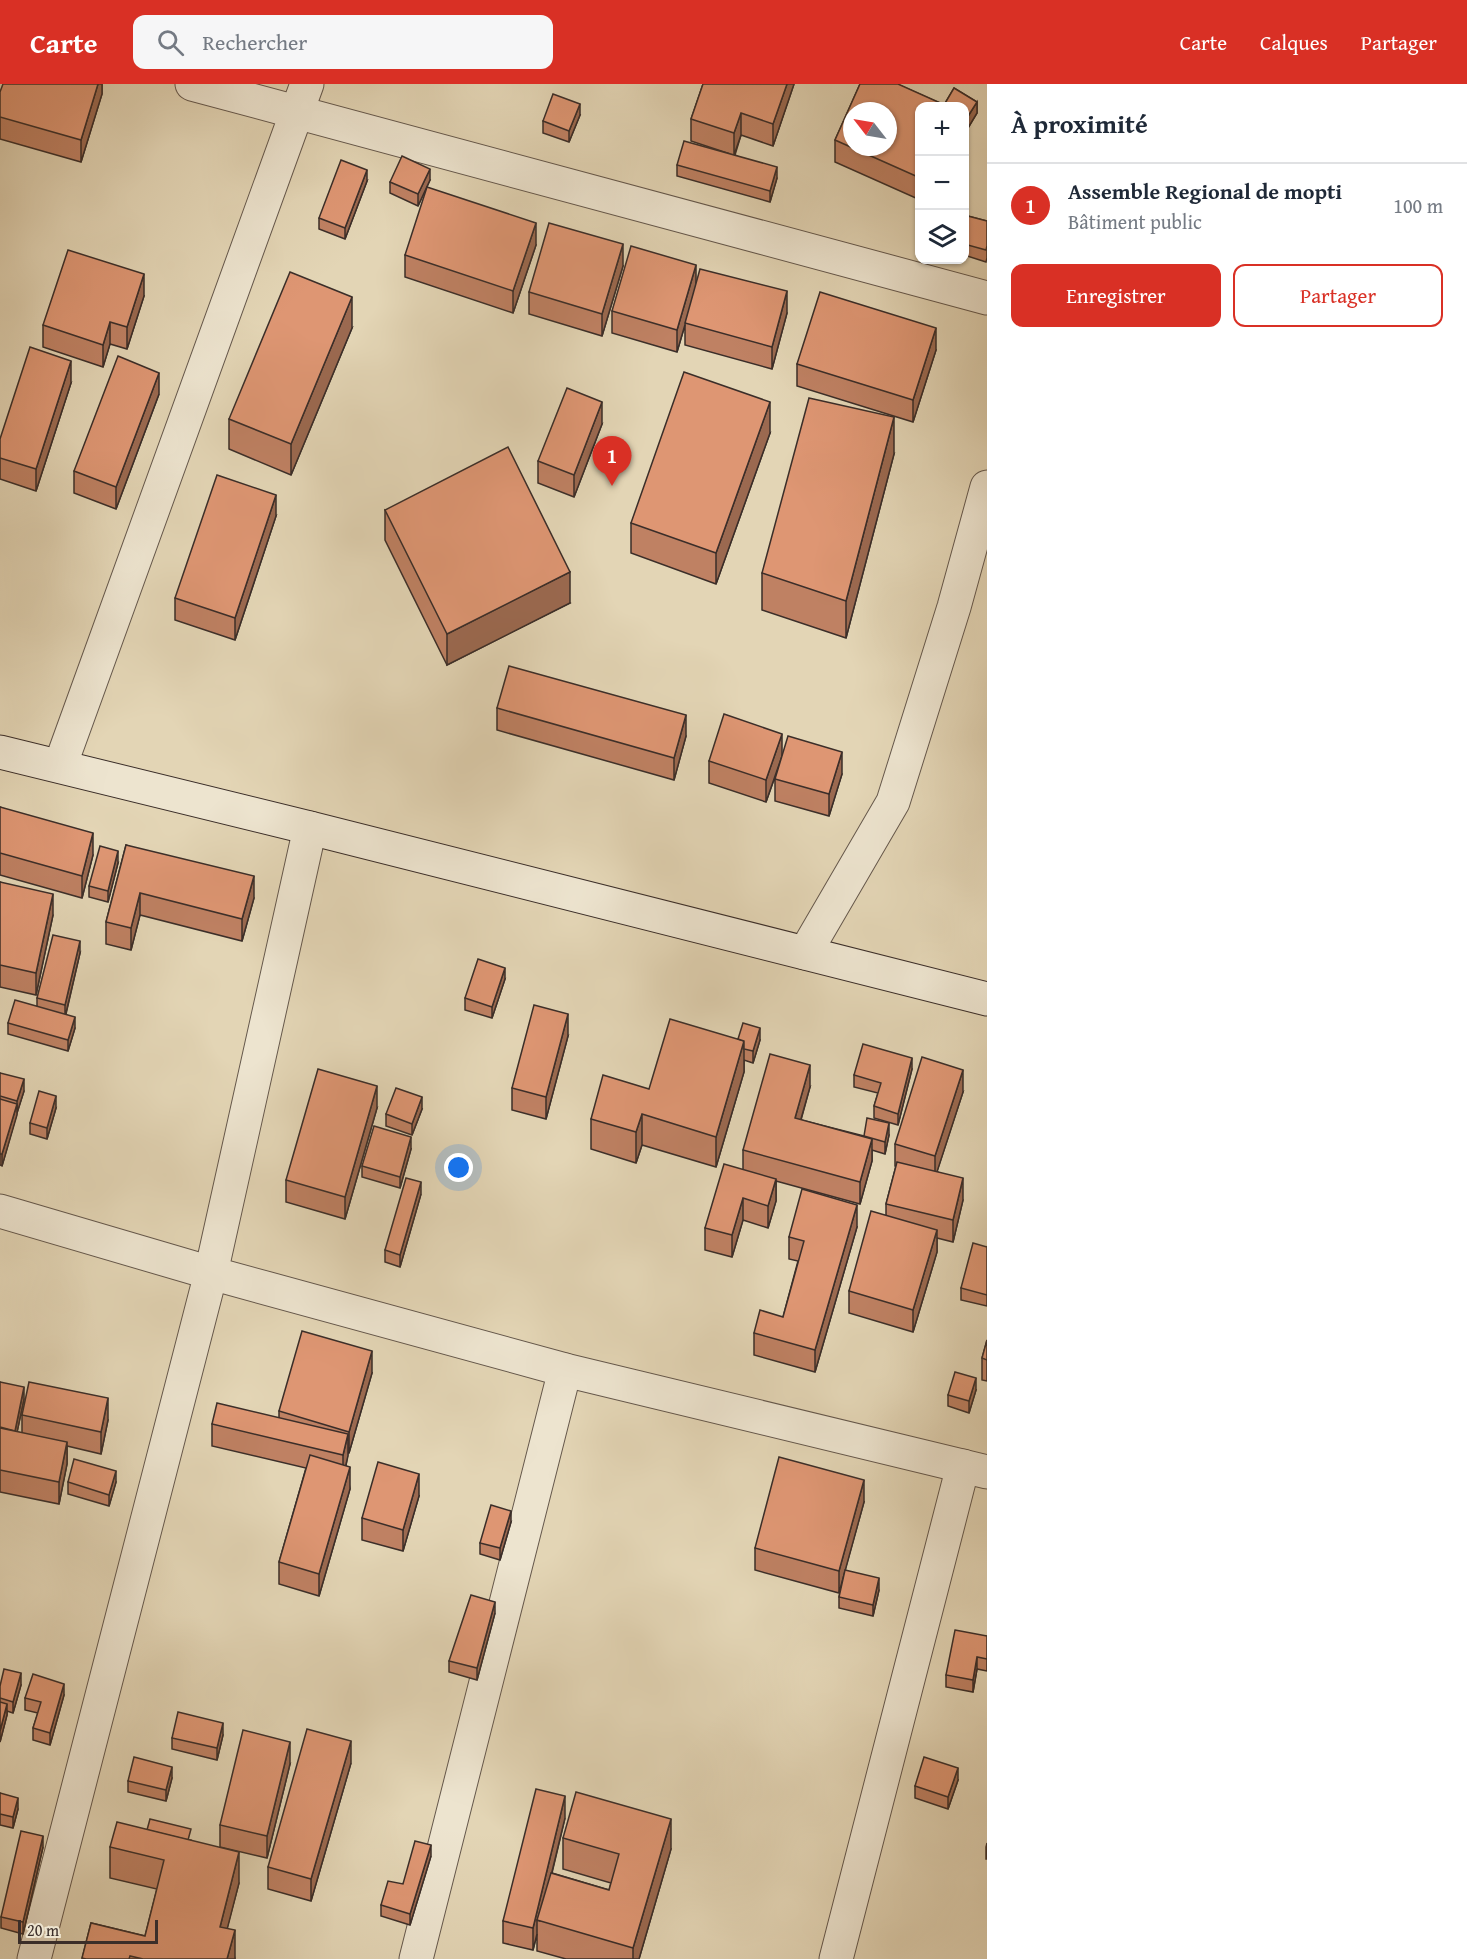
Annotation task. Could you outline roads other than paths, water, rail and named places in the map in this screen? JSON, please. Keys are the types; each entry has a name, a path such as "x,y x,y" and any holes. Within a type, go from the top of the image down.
{"street":[{"path":"192,84 302,98 987,298"},
{"path":"60,766 302,98"},
{"path":"805,953 893,802 954,607 987,487"},
{"path":"0,752 987,999"},
{"path":"34,1959 211,1273 310,828"},
{"path":"0,1211 211,1273 565,1370 975,1469 836,1959"},
{"path":"416,1959 565,1370"}],"place":[{"name":"Assemble Regional de mopti","path":"612,486"}]}
